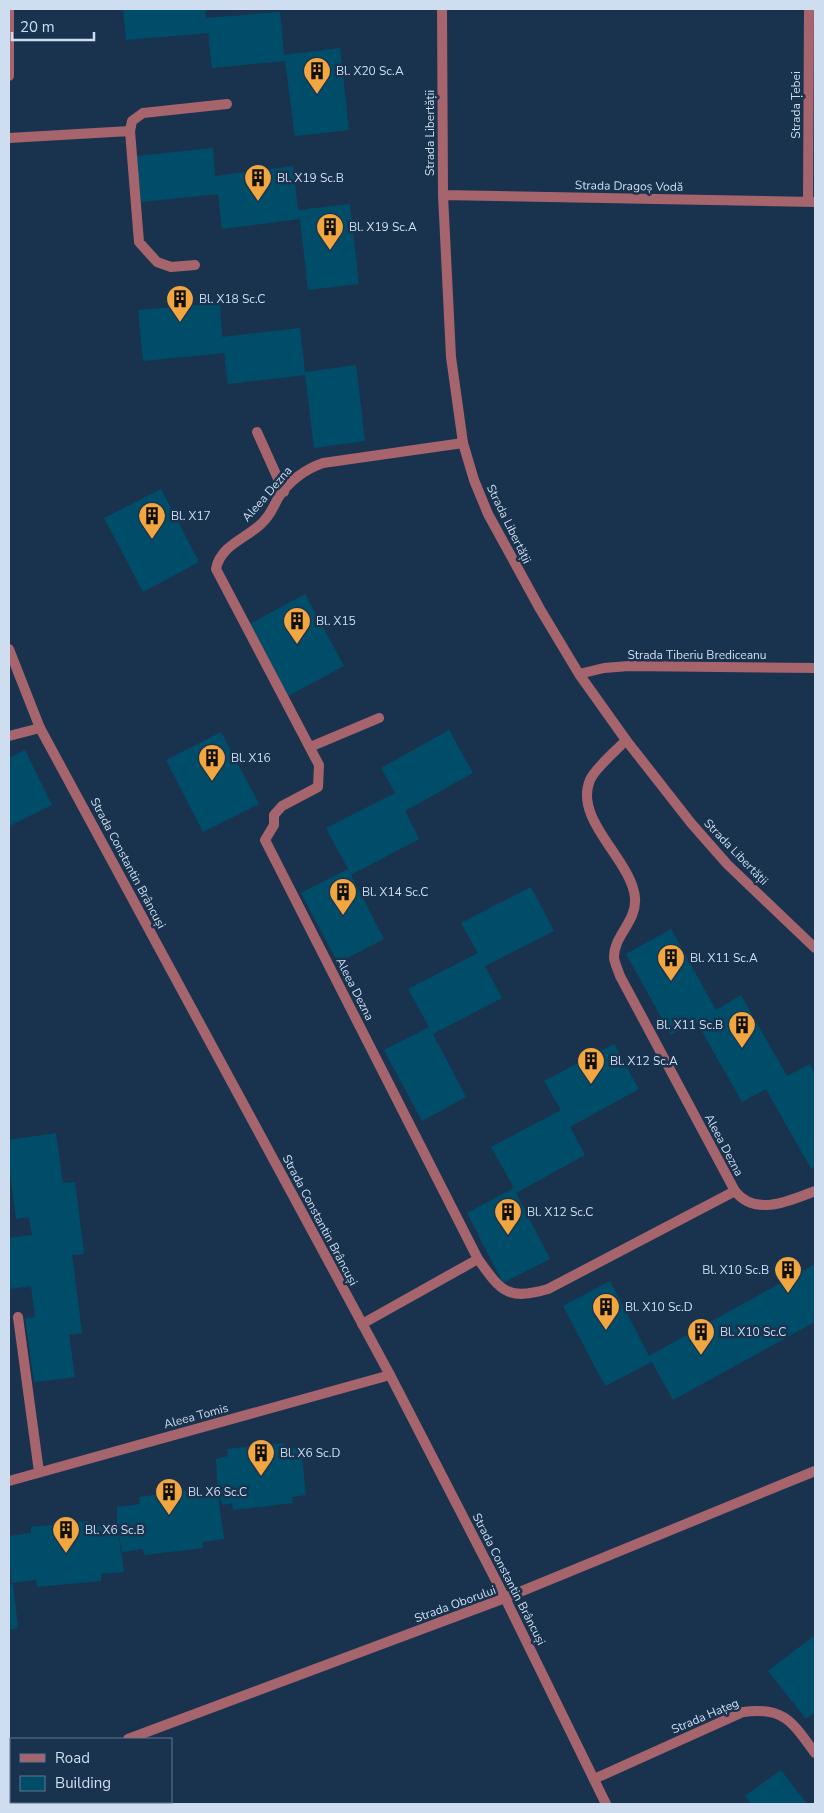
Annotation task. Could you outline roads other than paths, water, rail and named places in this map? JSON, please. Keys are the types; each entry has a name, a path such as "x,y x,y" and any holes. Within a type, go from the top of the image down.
{"street":[{"path":"9,9 9,76"},
{"name":"Strada Libertății","path":"442,9 443,195 451,357 463,443 474,480 488,514 579,674 626,740 691,823 727,864 815,948"},
{"name":"Strada Țebei","path":"810,9 812,202"},
{"path":"195,265 171,266 157,262 139,242 130,131 132,121 143,113 227,104"},
{"path":"9,138 130,131"},
{"name":"Strada Dragoș Vodă","path":"443,195 812,202"},
{"path":"258,432 284,492"},
{"name":"Aleea Dezna","path":"463,443 323,463 300,473 262,524 228,547 218,559 216,570 319,765 318,786 282,806 274,814 274,825 265,840 478,1259 497,1285 518,1294 530,1294 548,1288 735,1191"},
{"name":"Strada Constantin Brâncuși","path":"9,649 40,728 390,1375 506,1598 606,1804"},
{"name":"Strada Tiberiu Brediceanu","path":"579,674 604,668 629,666 815,668"},
{"path":"310,747 378,718"},
{"path":"9,736 40,728"},
{"name":"Aleea Dezna","path":"626,740 590,778 588,792 589,808 632,885 635,897 635,913 620,939 614,957 620,976 741,1199 751,1205 763,1206 815,1191"},
{"path":"362,1324 478,1259"},
{"path":"18,1317 39,1472"},
{"name":"Aleea Tomis","path":"9,1481 390,1375"},
{"name":"Strada Oborului","path":"131,1738 506,1598 815,1471"},
{"name":"Strada Hațeg","path":"594,1779 743,1712 761,1709 775,1712 788,1719 815,1753"}],"place":[{"name":"Bl. X20 Sc.A","path":"317,95"},
{"name":"Bl. X19 Sc.B","path":"258,202"},
{"name":"Bl. X19 Sc.A","path":"330,251"},
{"name":"Bl. X18 Sc.C","path":"180,323"},
{"name":"Bl. X17","path":"152,540"},
{"name":"Bl. X15","path":"297,645"},
{"name":"Bl. X16","path":"212,782"},
{"name":"Bl. X14 Sc.C","path":"343,916"},
{"name":"Bl. X11 Sc.A","path":"671,982"},
{"name":"Bl. X11 Sc.B","path":"742,1049"},
{"name":"Bl. X12 Sc.A","path":"591,1085"},
{"name":"Bl. X12 Sc.C","path":"508,1236"},
{"name":"Bl. X10 Sc.B","path":"788,1294"},
{"name":"Bl. X10 Sc.D","path":"606,1331"},
{"name":"Bl. X10 Sc.C","path":"701,1356"},
{"name":"Bl. X6 Sc.D","path":"261,1477"},
{"name":"Bl. X6 Sc.C","path":"169,1516"},
{"name":"Bl. X6 Sc.B","path":"66,1554"}]}
